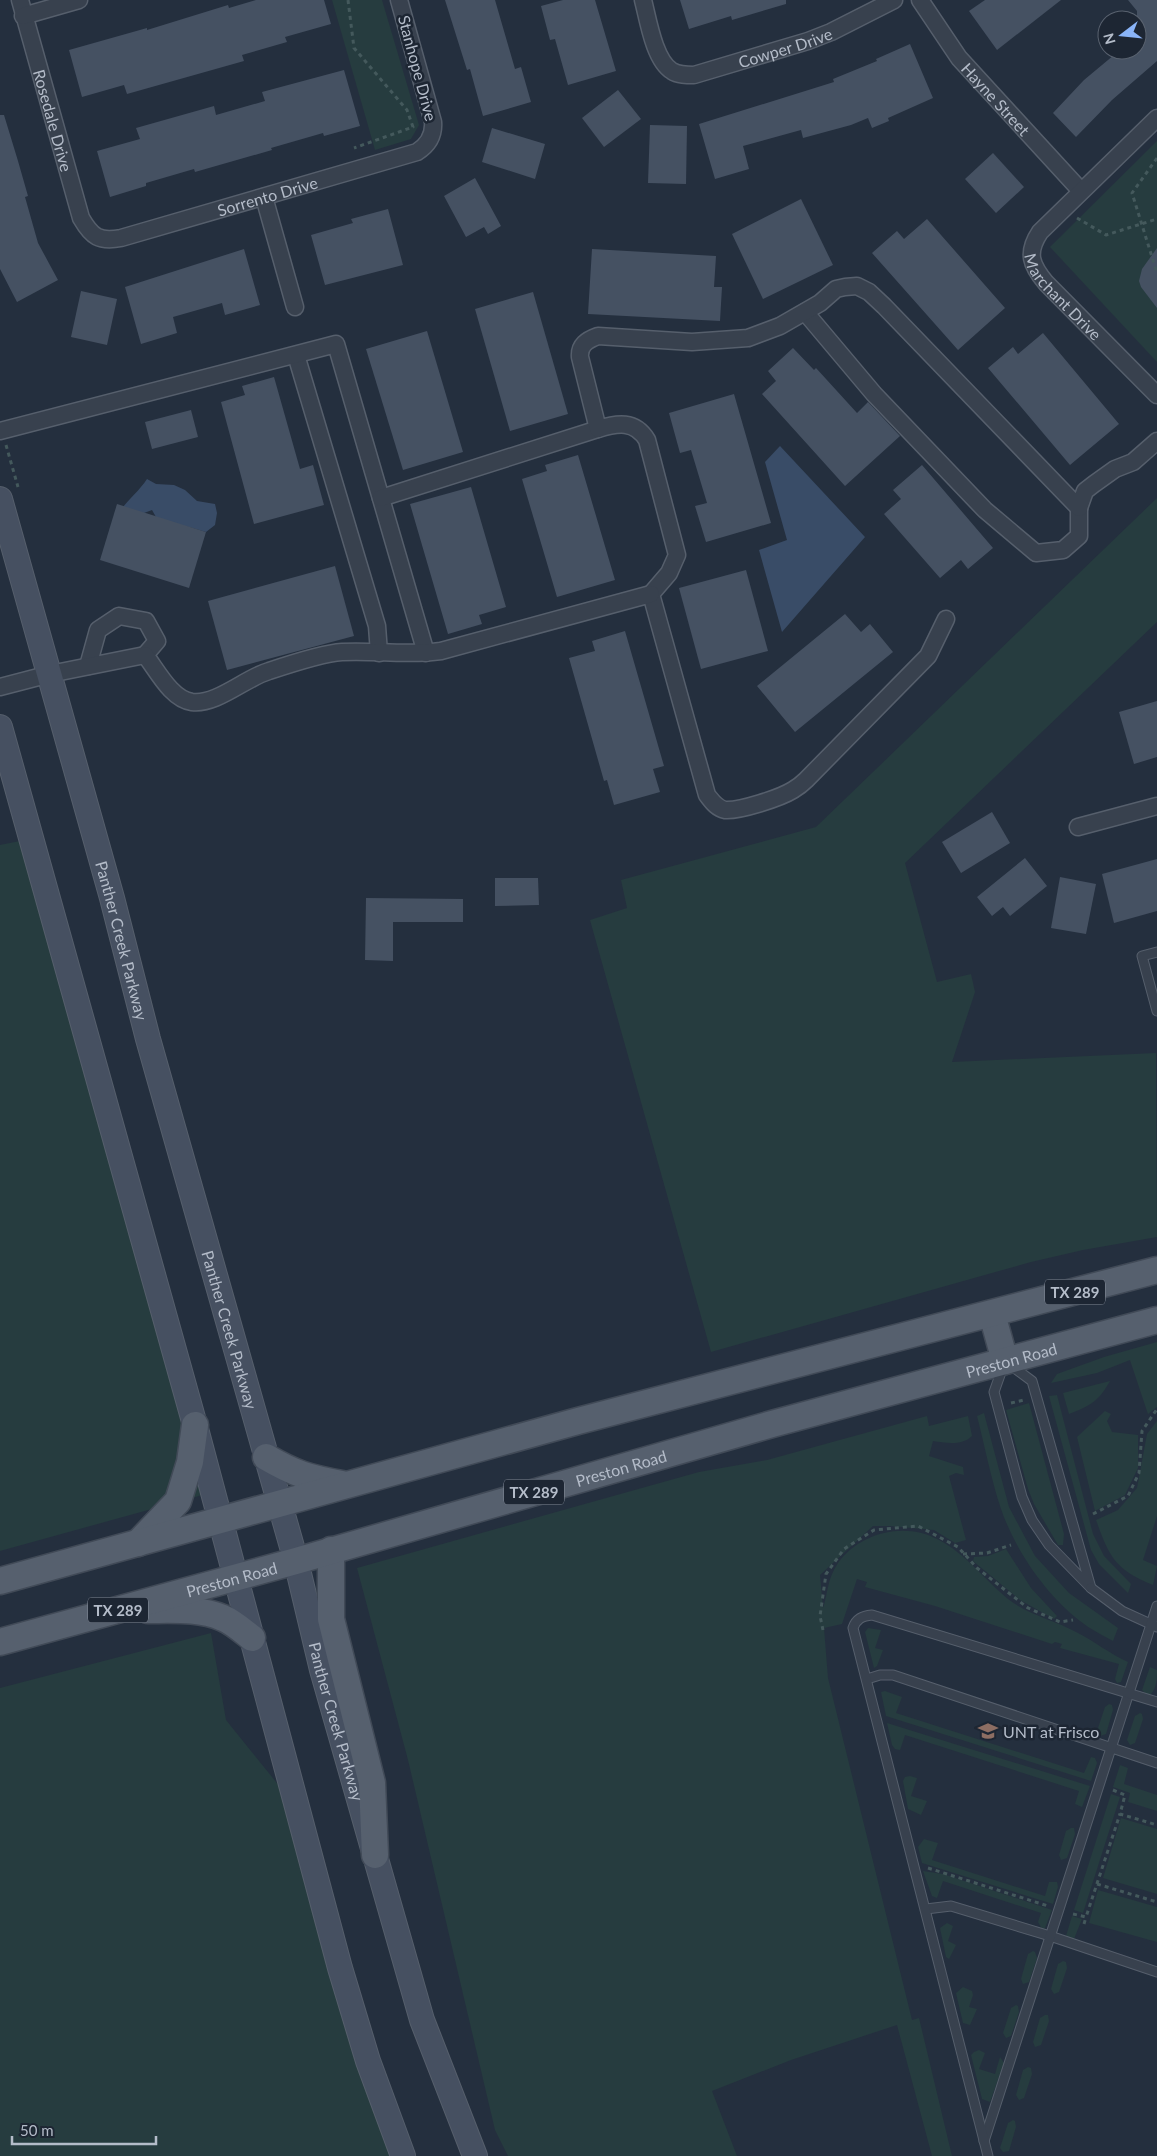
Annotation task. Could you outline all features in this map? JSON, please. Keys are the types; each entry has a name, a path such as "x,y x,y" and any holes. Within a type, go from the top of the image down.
{"main road":[{"name":"Panther Creek Parkway","path":"0,499 50,674 148,1039 296,1560 322,1670 422,2020 475,2156"},
{"path":"0,727 195,1425 340,1968 368,2062 403,2156"},
{"name":"TX 289","path":"0,1581 578,1421 1157,1270"},
{"path":"992,1314 1005,1361"},
{"name":"Preston Road","path":"0,1642 296,1560 762,1426 1157,1320"},
{"path":"138,1543 178,1501 190,1462 195,1425"},
{"path":"266,1457 300,1475 348,1485"},
{"path":"331,1550 332,1620 372,1783 375,1855"},
{"path":"118,1610 189,1610 208,1613 224,1618 252,1638"}],"street":[{"path":"21,8 79,0"},
{"name":"Stanhope Drive","path":"399,0 429,104 433,122 431,137"},
{"name":"Cowper Drive","path":"643,0 656,49 661,59 671,71 684,76 694,75 808,41 831,32 894,0"},
{"name":"Hayne Street","path":"920,0 959,58 1081,191"},
{"name":"Rosedale Drive","path":"21,8 81,218 90,232 96,236"},
{"name":"Marchant Drive","path":"1157,118 1036,237 1032,250 1033,265 1046,283 1157,395"},
{"name":"Sorrento Drive","path":"96,236 104,240 121,238 417,152 431,137"},
{"path":"264,197 295,308"},
{"path":"598,429 580,354 581,346 590,339 607,335 692,342 748,338 780,326 805,312 836,289 857,286 869,292 1079,508"},
{"path":"805,312 881,401 986,510 1036,553 1063,550 1079,536 1079,508 1085,491 1115,469 1133,462 1152,446"},
{"path":"0,431 336,344 426,653"},
{"path":"296,355 377,626 379,653"},
{"path":"145,655 175,695 191,702 199,702 211,699 269,671 341,652 426,653 441,651 651,594 669,573 677,555 647,440 636,428 623,424 614,424 382,498"},
{"path":"651,594 707,794 716,806 724,810 782,796 794,790 806,780 928,656 946,619"},
{"path":"0,686 145,655 157,641 146,621 119,616 98,630 88,666"},
{"path":"1078,827 1157,806"}],"lane":[{"path":"1157,952 1142,956 1157,1011"},
{"path":"1091,1588 1032,1381 1005,1361 994,1392 1022,1497 1032,1520 1049,1545 1091,1588 1122,1611 1154,1626"},
{"path":"984,2142 1129,1693 1154,1626 1157,1606"},
{"path":"988,2156 853,1628 858,1619 872,1615 1157,1702"},
{"path":"867,1679 880,1675 892,1675 1157,1763"},
{"path":"926,1909 951,1906 1050,1936 1157,1972"}],"path":[{"path":"348,0 354,48 408,110 413,126 354,148"},
{"path":"1157,158 1132,193 1157,273"},
{"path":"1077,218 1106,235 1157,219"},
{"path":"1003,1405 1027,1399"},
{"path":"1093,1514 1128,1496 1139,1473 1142,1431 1157,1409"},
{"path":"823,1630 820,1616 826,1574 844,1549 874,1530 918,1526 958,1547 976,1568 1028,1608 1060,1622 1073,1620"},
{"path":"963,1554 987,1553 1011,1545"},
{"path":"1084,1924 1126,1795 1113,1790"},
{"path":"1120,1814 1157,1825"},
{"path":"925,1868 931,1868 1051,1907"},
{"path":"1097,1884 1157,1902"},
{"path":"1073,1914 1086,1917"}],"green space":[{"path":"332,0 382,0 419,125 411,139 375,150"},
{"path":"1157,141 1157,362 1050,247"},
{"path":"1157,498 1157,622 905,863 937,982 971,974 975,992 952,1062 1156,1053 1157,1237 1083,1250 1031,1262 711,1352 590,920 627,908 621,880 816,827"},
{"path":"20,841 206,1494 0,1551 0,845"},
{"path":"1157,1342 1157,1407 1148,1414 1130,1360 1097,1373 1051,1383 1057,1374 1104,1357"},
{"path":"1110,1381 1098,1398 1083,1408 1069,1414 1063,1393"},
{"path":"1057,1395 1093,1534 1104,1556 1131,1584 1128,1593 1099,1564 1091,1550 1049,1396"},
{"path":"1029,1403 1064,1534 1063,1545 1058,1545 1034,1504 1006,1410"},
{"path":"1105,1411 1111,1414 1107,1421 1112,1432 1138,1435 1138,1468 1125,1495 1095,1511 1077,1437"},
{"path":"984,1413 1009,1507 1035,1556 1069,1593 1118,1628 1113,1641 1088,1627 1067,1610 1044,1585 1023,1556 1007,1525 994,1486 977,1416"},
{"path":"927,1416 929,1426 968,1416 972,1436 959,1443 933,1441 929,1456 963,1467 964,1475 956,1473 949,1476 966,1540 955,1543 934,1530 873,1526 820,1575 823,1608 832,1575 838,1563 847,1552 871,1537 884,1533 912,1531 926,1534 958,1552 1016,1605 1068,1628 1128,1662 1121,1682 1117,1683 1115,1679 1119,1664 1060,1648 1062,1644 1055,1642 1052,1644 935,1606 865,1587 867,1582 857,1579 842,1624 824,1628 828,1678 912,2020 919,2018 952,2156 932,2156 897,2025 791,2060 712,2091 737,2156 508,2156 495,2130 408,1760 357,1568 699,1472 767,1460"},
{"path":"1157,1421 1157,1516 1143,1560 1157,1566 1153,1585 1130,1574 1115,1560 1105,1543 1096,1520 1118,1510 1137,1488 1147,1434"},
{"path":"1006,1549 1031,1588 1057,1616 1054,1619 1020,1600 973,1561 974,1557 988,1556"},
{"path":"868,1628 881,1630 875,1648 883,1650 877,1666 874,1668 865,1632"},
{"path":"211,1633 226,1720 293,1803 391,2156 0,2156 0,1688"},
{"path":"1150,1667 1157,1670 1156,1682 1151,1694 1146,1694 1142,1690"},
{"path":"885,1691 902,1697 896,1713 1084,1773 1091,1757 1095,1758 1097,1763 1091,1781 886,1716 881,1692"},
{"path":"1109,1704 1112,1705 1113,1710 1106,1734 1100,1736 1097,1731 1105,1707"},
{"path":"1140,1713 1143,1719 1135,1743 1130,1745 1127,1740 1135,1716"},
{"path":"887,1723 1090,1786 1082,1807 1075,1804 1079,1791 905,1735 900,1750 895,1749 892,1745"},
{"path":"1120,1765 1128,1768 1124,1784 1157,1795 1157,1811 1128,1802 1130,1793 1113,1787"},
{"path":"905,1777 917,1778 911,1796 927,1801 921,1815 908,1809 903,1781"},
{"path":"1111,1794 1120,1797 1083,1913 1074,1910"},
{"path":"1121,1818 1157,1829 1157,1894 1103,1878"},
{"path":"1074,1828 1075,1834 1067,1858 1061,1860 1059,1855 1066,1831"},
{"path":"924,1839 938,1843 932,1860 1045,1896 1049,1882 1057,1882 1058,1887 1053,1904 922,1863 918,1847"},
{"path":"923,1871 943,1874 1052,1910 1045,1928 1042,1929 1038,1922 1041,1913 943,1881 937,1898 932,1896"},
{"path":"1098,1890 1157,1907 1157,1942 1089,1923"},
{"path":"1072,1916 1082,1919 1074,1939 1069,1940 1066,1936"},
{"path":"947,1923 953,1926 948,1941 956,1945 949,1959 946,1957 940,1928"},
{"path":"1033,1951 1037,1958 1029,1982 1023,1984 1021,1979 1028,1954"},
{"path":"1063,1961 1066,1962 1067,1968 1059,1992 1054,1994 1051,1989 1058,1964"},
{"path":"963,1987 972,1991 973,1995 969,2007 977,2009 970,2025 963,2023 956,1993"},
{"path":"1016,2005 1019,2012 1011,2036 1006,2038 1003,2033 1011,2008"},
{"path":"1048,2015 1049,2021 1041,2045 1035,2047 1033,2042 1040,2018"},
{"path":"979,2050 985,2053 979,2069 995,2074 1000,2057 1004,2063 990,2102 982,2099 971,2055"},
{"path":"1028,2067 1031,2068 1032,2074 1024,2098 1019,2100 1016,2095 1023,2070"},
{"path":"1013,2120 1016,2127 1009,2151 1003,2152 1000,2148 1008,2123"}],"water":[{"path":"780,446 865,537 782,632 759,550 787,540 765,462"},
{"path":"147,479 156,484 174,485 185,490 197,501 215,504 217,513 215,525 206,532 189,527 160,524 152,510 144,513 119,512"}],"building":[{"path":"256,0 324,0 331,24 285,37 287,42 242,55 244,61 127,94 124,85 82,97 69,50 147,28 147,30 228,5 229,8"},
{"path":"445,0 495,0 515,69 521,67 531,102 483,116 470,69 467,70"},
{"path":"563,0 595,0 616,71 568,85 555,39 550,40 541,6"},
{"path":"680,0 786,0 786,4 732,20 731,16 689,29"},
{"path":"985,0 1061,0 997,50 969,11"},
{"path":"1128,0 1157,0 1157,61 1112,100 1076,137 1053,113 1084,80 1108,60 1147,60 1147,10 1136,10"},
{"path":"910,44 933,98 888,118 889,121 872,128 868,118 851,125 803,138 801,130 743,146 749,169 715,179 699,124 834,82 833,79 877,61 876,59"},
{"path":"344,70 360,126 324,136 323,133 195,172 194,169 146,183 146,186 110,197 97,151 140,139 136,128 214,106 216,115 265,101 262,92"},
{"path":"618,90 641,119 604,147 582,118"},
{"path":"0,115 4,115 18,161 28,196 25,197 38,243 58,280 17,302 0,269"},
{"path":"650,125 687,126 686,184 648,183"},
{"path":"492,128 545,144 535,179 482,162"},
{"path":"993,153 1024,187 996,213 965,179"},
{"path":"475,178 501,226 488,234 484,227 466,237 444,196"},
{"path":"801,199 833,265 763,299 732,234"},
{"path":"388,209 403,265 325,285 311,235 353,223 351,219"},
{"path":"927,219 1005,308 958,350 872,253 897,231 904,239"},
{"path":"1157,248 1157,308 1141,287 1139,281 1142,269"},
{"path":"244,249 260,305 225,315 222,303 173,317 177,333 141,344 125,287"},
{"path":"592,249 716,256 714,287 722,287 720,321 588,314"},
{"path":"81,291 117,299 107,345 71,337"},
{"path":"533,292 568,414 510,431 475,309"},
{"path":"427,331 463,452 403,470 366,349"},
{"path":"1043,333 1119,424 1070,465 988,368 1013,347 1018,354"},
{"path":"793,348 814,370 816,368 857,413 868,402 900,436 845,486 762,394 776,381 768,371"},
{"path":"274,377 300,469 313,465 324,505 254,524 221,402 245,395 242,386"},
{"path":"734,394 771,523 706,542 695,506 707,503 691,450 680,453 669,413"},
{"path":"191,410 198,437 152,449 145,422"},
{"path":"578,455 615,580 557,597 522,479 547,471 545,465"},
{"path":"922,465 993,548 968,569 961,560 940,578 884,514 901,499 893,490"},
{"path":"471,487 506,607 479,615 482,624 448,634 410,504"},
{"path":"117,504 206,532 189,588 100,560"},
{"path":"335,566 354,636 227,670 208,601"},
{"path":"746,570 768,651 701,669 679,588"},
{"path":"845,614 861,632 870,624 893,652 795,732 757,686"},
{"path":"625,631 664,766 653,769 660,792 614,805 607,780 604,781 569,658 595,651 592,641"},
{"path":"1157,701 1157,757 1134,764 1119,712"},
{"path":"992,812 1010,843 961,873 942,842"},
{"path":"1025,858 1047,886 1010,916 1003,907 992,916 977,897"},
{"path":"1157,859 1157,911 1114,923 1102,874"},
{"path":"1060,877 1096,884 1086,934 1051,928"},
{"path":"495,878 538,878 539,905 495,906"},
{"path":"366,898 463,899 463,922 393,922 393,961 365,960"}],"place":[{"name":"UNT at Frisco","path":"988,1731"}]}
